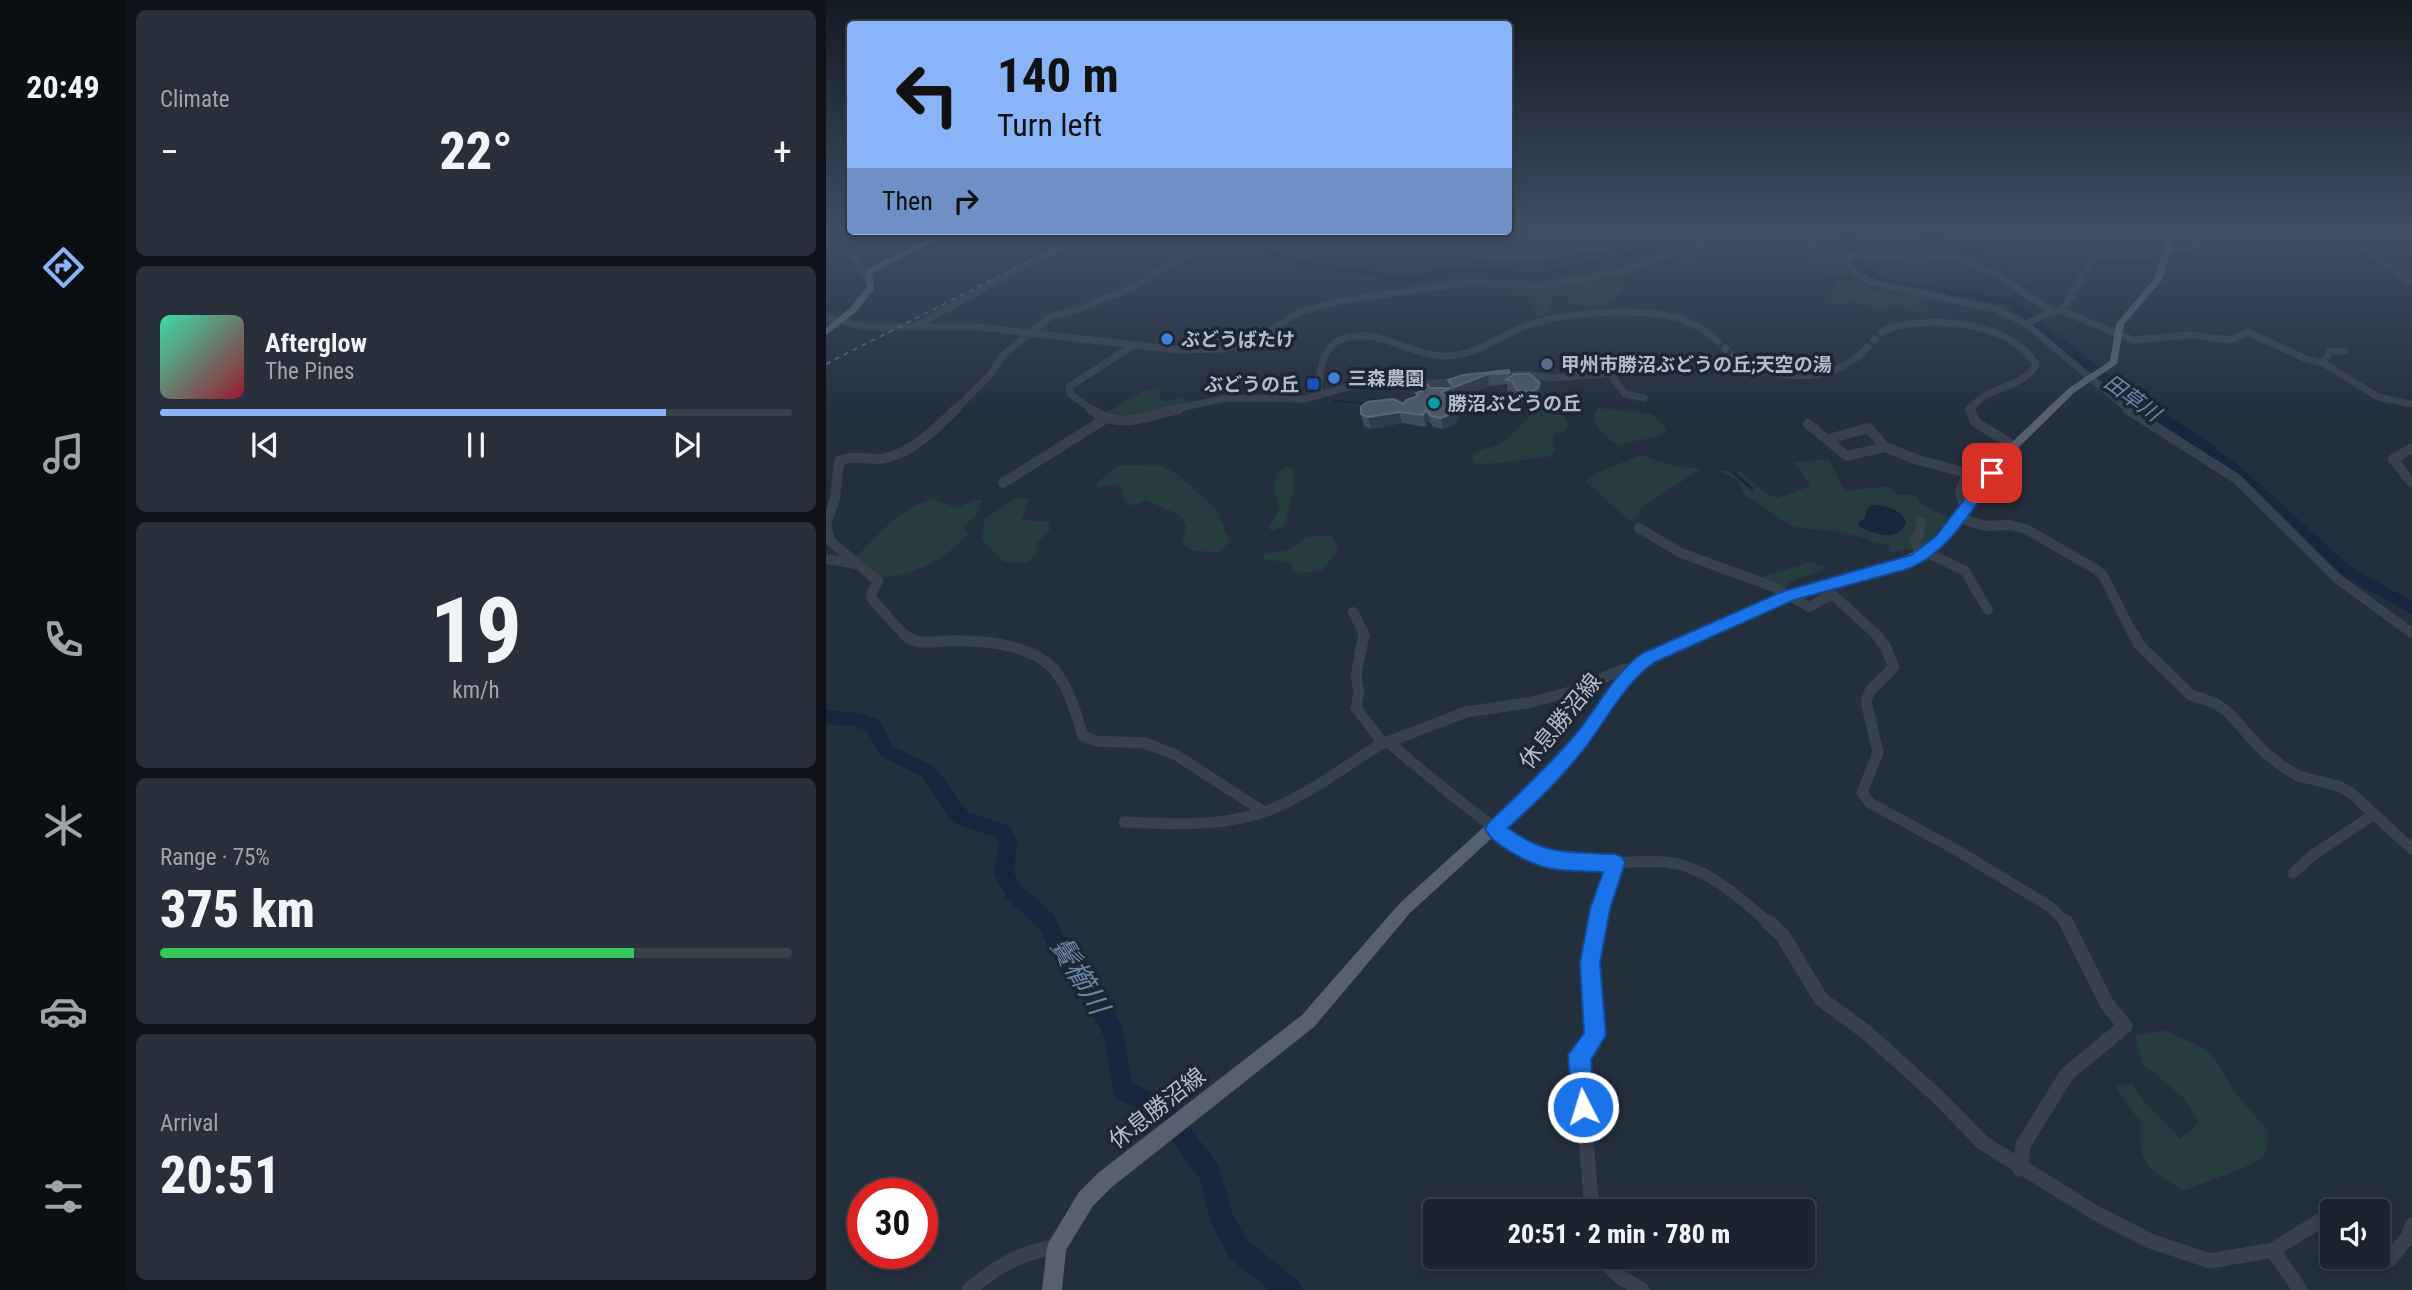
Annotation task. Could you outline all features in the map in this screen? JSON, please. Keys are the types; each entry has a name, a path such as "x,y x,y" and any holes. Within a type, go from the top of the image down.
{"main road":[{"path":"826,332 870,292"},
{"name":"休息勝沼線","path":"1052,1290 1057,1247 1086,1199 1105,1180 1308,1021 1336,995 1407,906 1524,802 1582,739 1630,671 1649,657 1789,595 1904,564 1926,552 1962,514 2014,446 2058,402 2117,357 2118,334 2123,320 2147,292"}],"street":[{"path":"913,327 976,292"},
{"path":"826,467 854,456 890,457 936,429 992,373 1002,356 1051,316 1074,312 1122,292"},
{"path":"826,318 883,327 978,327 1034,332 1110,344 1135,344 1178,350 1224,349 1257,339 1297,313 1339,301 1400,292"},
{"path":"1925,292 1987,307 2026,324 2096,375 2130,411 2237,479 2339,580 2412,633"},
{"path":"2023,292 2052,311 2062,311 2133,340 2190,335 2230,340 2248,332 2306,359 2323,363 2378,397 2412,404"},
{"path":"2062,311 2075,292"},
{"path":"2026,324 2043,318 2052,311"},
{"path":"1318,396 1328,350 1337,342 1359,336 1369,336 1425,355 1446,356 1489,347 1522,328 1542,321 1646,313 1669,315 1689,321 1715,339"},
{"path":"1881,332 1911,323 1949,323 2005,337 2027,349 2036,365 2032,374 1977,401 1970,409 1975,422 2014,446"},
{"path":"1135,344 1069,387 1070,394 1105,419 1119,422 1226,398 1304,399 1366,382 1441,383 1474,378"},
{"path":"1752,368 1780,375 1824,374 1842,369 1859,358 1865,350"},
{"path":"2323,363 2330,351 2345,351"},
{"path":"1486,378 1510,374 1551,378 1610,374 1625,394 1644,398"},
{"path":"1003,483 1105,419"},
{"path":"1808,424 1847,456 1885,447"},
{"path":"1829,439 1868,428 1885,447 1908,460 1940,465 1966,473 1960,485 1962,514 1985,526 2008,525 2026,529 2097,570 2103,576 2139,645 2191,695 2215,703 2228,712 2262,750 2282,766 2314,781 2339,786 2351,793 2412,849"},
{"path":"2412,448 2393,459 2412,484"},
{"path":"839,461 835,499 826,524 830,541 878,580 871,594 872,599 907,638 915,642 971,641 994,644 1045,659 1056,671 1071,701 1083,736 1095,741 1144,743 1176,755 1264,812"},
{"path":"1921,522 1919,535 1914,541 1919,549 1965,571 1988,610"},
{"path":"1639,528 1681,553 1745,576 1809,607 1832,594 1857,616 1892,655 1894,667 1870,691 1866,701 1878,752 1862,793 1870,803 1953,848 2049,906 2070,926 2107,1004 2124,1026 2067,1074 2023,1145 2020,1168"},
{"path":"826,559 856,564"},
{"path":"1353,612 1365,637 1356,676 1359,692 1356,708 1386,742 1494,829 1525,850 1552,860 1667,862 1696,871 1731,889 1783,936 1821,999 1866,1032 1938,1097 1983,1143 2020,1168 2094,1212 2162,1245 2210,1261 2273,1250 2320,1223"},
{"path":"1124,822 1147,824 1222,819 1264,812 1288,801 1386,742 1416,730 1456,719 1466,712 1550,697 1602,680 1624,669 1630,671"},
{"path":"2293,873 2313,855 2373,815"},
{"path":"1591,1199 1579,1055 1587,1049 1595,1035 1590,963 1600,909 1615,863"},
{"path":"2390,1259 2408,1237 2412,1225"},
{"path":"969,1290 997,1265 1030,1250 1057,1247"},
{"path":"2273,1250 2301,1290"},
{"path":"1612,1269 1642,1290"}],"green space":[{"path":"1513,292 1621,292 1612,303 1585,306 1570,303 1563,295 1554,297 1548,312 1541,316 1534,314 1533,302 1537,296 1513,295"},
{"path":"1833,292 1921,295 1930,309 1925,312 1906,311 1901,306 1877,310 1851,302 1837,306 1829,299"},
{"path":"1154,388 1162,389 1160,396 1163,401 1180,398 1189,402 1126,418 1106,413 1136,395"},
{"path":"1544,408 1564,417 1568,424 1565,431 1555,435 1552,443 1556,451 1549,457 1473,463 1473,453 1503,443 1531,414"},
{"path":"1598,408 1651,414 1666,427 1666,432 1657,437 1620,445 1607,438 1598,427 1593,418"},
{"path":"1641,455 1673,466 1701,469 1642,507 1637,517 1630,521 1585,481 1603,470"},
{"path":"1829,459 1845,491 1889,486 1896,495 1915,495 1920,503 1950,519 1917,552 1906,549 1891,553 1889,545 1847,533 1787,523 1746,497 1737,480 1717,470 1742,472 1764,492 1777,498 1811,486 1793,462"},
{"path":"1118,465 1162,466 1177,474 1218,511 1229,541 1221,552 1193,551 1182,543 1186,526 1180,515 1145,500 1132,506 1124,501 1120,483 1099,488 1096,484"},
{"path":"1287,467 1294,469 1293,494 1284,526 1272,531 1268,527 1279,511 1274,486 1277,472"},
{"path":"1016,498 1029,498 1022,520 1050,522 1050,530 1036,543 1037,554 1027,563 1003,562 982,539 984,519"},
{"path":"932,499 957,508 973,500 982,500 978,513 963,527 968,534 950,551 915,570 878,578 857,556 900,515"},
{"path":"1332,535 1338,550 1321,571 1293,573 1291,563 1262,559 1265,554 1289,550 1306,537"},
{"path":"1810,562 1829,568 1790,582 1785,590 1766,582 1765,576"},
{"path":"2163,1030 2206,1049 2233,1090 2269,1132 2265,1155 2246,1166 2185,1191 2149,1166 2141,1149 2141,1123 2115,1086 2132,1083 2142,1099 2180,1139 2199,1123 2185,1099 2143,1064 2135,1036"}],"water":[{"path":"1872,505 1897,511 1906,523 1897,533 1891,535 1871,532 1858,526 1858,522 1864,520 1867,509"}],"building":[{"path":"1509,370 1509,373 1488,374 1454,387 1448,380 1463,375"},
{"path":"1514,374 1530,374 1540,383 1537,389 1530,392 1517,390 1512,381 1506,380"},
{"path":"1425,382 1430,388 1451,388 1441,392 1456,408 1453,413 1441,418 1431,416 1426,410 1423,415 1399,412 1368,417 1361,414 1361,407 1367,402 1393,399 1404,404 1406,400 1418,396 1416,393 1422,391 1417,385"}],"waterway":[{"name":"田草川","path":"1949,292 2010,302 2127,396 2202,444 2239,473 2347,572 2412,608"},
{"path":"2010,302 2014,292"},
{"path":"1334,401 1364,403 1373,398 1379,402"},
{"path":"1733,472 1752,489"},
{"name":"鬢櫛川","path":"826,717 868,722 879,733 887,751 929,772 962,818 1003,832 1008,841 1004,874 1014,892 1047,922 1058,947 1071,959 1114,1033 1122,1089 1165,1112 1210,1173 1223,1223 1239,1250 1290,1290"}],"tunnel":[{"path":"1865,350 1881,332"},
{"path":"1715,339 1739,361 1752,368"}],"railway":[{"path":"826,364 967,292"}],"place":[{"name":"ぶどうばたけ","path":"1167,339"},
{"name":"甲州市勝沼ぶどうの丘;天空の湯","path":"1547,364"},
{"name":"三森農園","path":"1334,378"},
{"name":"ぶどうの丘","path":"1313,384"},
{"name":"勝沼ぶどうの丘","path":"1434,403"}],"route":[{"path":"1583,1107 1579,1055 1587,1049 1595,1035 1590,963 1600,909 1615,863 1552,860 1532,854 1494,829 1524,802 1582,739 1633,668 1649,657 1789,595 1916,559 1941,539 1992,473"}]}
